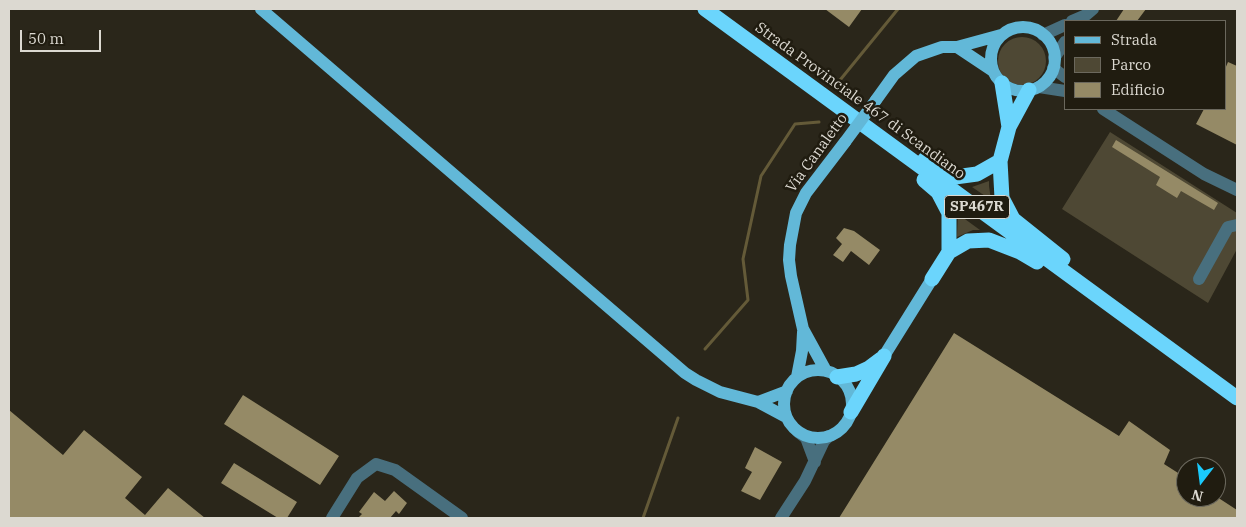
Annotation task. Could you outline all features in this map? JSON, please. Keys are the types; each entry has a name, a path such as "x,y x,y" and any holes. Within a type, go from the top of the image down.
{"highway":[{"name":"Strada Provinciale 467 di Scandiano","path":"705,9 1237,398"},
{"path":"998,77 1009,127"},
{"path":"1034,88 1009,127 1000,161 1002,198 1013,219 1070,264 1121,313"},
{"path":"832,102 955,177 977,174 1000,161"},
{"path":"832,102 883,150 938,192 948,213 949,252"},
{"path":"932,279 949,252 968,241 989,240 1020,252 1121,313"},
{"path":"832,374 856,374 869,368 884,356"},
{"path":"851,412 884,356"}],"main road":[{"path":"261,9 685,373 720,392 758,402 786,417 797,431 809,437 829,436 841,429 851,412 852,405 849,392 842,381 832,374 808,372 798,377 786,391 758,402"},
{"path":"957,47 1012,89 1034,88 1048,79 1054,63 1051,45 1038,31 1025,27 1012,29 1001,35 991,52 991,65 998,77"},
{"name":"Via Canaletto","path":"798,377 803,330 789,260 796,213 806,193 894,75 916,56 942,47 957,47 1001,35"},
{"path":"884,356 932,279"},
{"name":"Via Canaletto","path":"803,330 832,374"},
{"path":"786,391 784,404 786,417"}],"street":[{"path":"1074,20 1087,15"},
{"path":"1043,35 1064,25"},
{"path":"1064,44 1054,63 1064,76"},
{"path":"1034,88 1064,91"},
{"path":"1105,110 1204,174 1237,190"},
{"path":"1199,279 1228,227 1237,225"},
{"path":"797,431 806,438 815,462"},
{"path":"781,518 815,462 824,441 829,436"},
{"path":"332,518 357,478 376,464 395,470 462,518"}],"green space":[{"path":"1017,37 1027,37 1039,44 1046,56 1046,66 1039,78 1027,85 1017,85 1009,81 1002,74 998,66 998,56 1002,48 1009,41"},
{"path":"1110,132 1237,213 1237,249 1208,303 1062,209"},
{"path":"989,181 989,186 991,200 972,187"},
{"path":"958,214 980,230 973,230 957,237"}],"building":[{"path":"825,9 862,9 849,27"},
{"path":"1124,9 1146,9 1138,20 1117,20"},
{"path":"1228,62 1237,66 1237,145 1196,124 1203,110 1226,110 1226,67"},
{"path":"1116,140 1218,203 1214,210 1181,191 1177,198 1156,185 1160,177 1112,147"},
{"path":"844,228 854,231 880,250 869,265 851,251 843,262 833,255 842,244 836,238"},
{"path":"954,333 1119,436 1129,421 1170,450 1164,464 1176,472 1176,507 1226,507 1226,503 1237,510 1237,518 839,518"},
{"path":"243,395 339,456 320,485 224,424"},
{"path":"9,410 63,455 84,430 142,477 125,498 145,515 168,488 205,518 9,518"},
{"path":"755,447 782,462 760,500 741,491 752,472 745,468"},
{"path":"234,463 297,502 287,518 278,518 221,483"},
{"path":"394,491 407,503 399,514 396,511 390,518 358,518 362,514 359,512 374,492 385,501"}],"waterway":[{"path":"836,85 898,9"},
{"path":"705,349 748,300 743,259 761,176 795,124 819,122"},
{"path":"643,518 678,418"}]}
